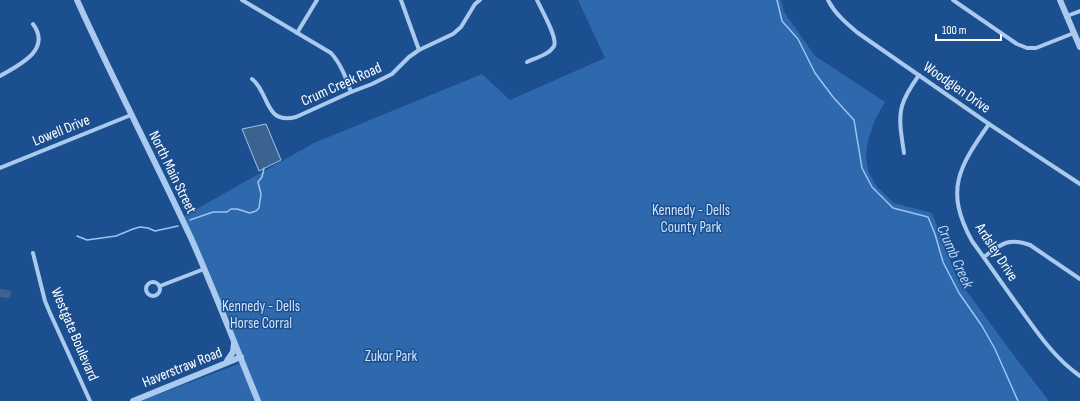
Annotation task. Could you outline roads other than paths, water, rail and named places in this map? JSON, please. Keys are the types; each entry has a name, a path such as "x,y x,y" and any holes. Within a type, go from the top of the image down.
{"street":[{"name":"North Main Street","path":"77,0 191,238 233,337 258,401"},
{"path":"242,0 331,53 341,67 351,92"},
{"path":"297,33 317,0"},
{"path":"401,0 419,50"},
{"name":"Crum Creek Road","path":"252,79 257,83 271,111 276,116 288,119 296,117 392,74 409,57 419,50 453,34 461,27 475,4 480,0"},
{"path":"527,62 548,52 554,46 555,39 537,0"},
{"name":"Woodglen Drive","path":"828,0 836,13 845,23 989,124 1080,184"},
{"path":"953,0 1017,44 1027,48 1036,48 1074,33"},
{"path":"1060,0 1080,47"},
{"path":"1068,16 1080,11"},
{"path":"0,76 26,61 32,55 39,40 39,35 33,24"},
{"path":"904,153 900,118 902,105 918,75"},
{"name":"Lowell Drive","path":"0,168 131,115"},
{"name":"Ardsley Drive","path":"989,124 970,151 963,164 957,192 960,215 972,241 1037,333 1062,363 1080,376"},
{"path":"984,257 1000,245 1010,242 1021,242 1030,245 1080,279"},
{"name":"Westgate Boulevard","path":"33,252 45,301 90,401"},
{"path":"160,286 204,269"},
{"path":"220,365 228,360 233,352 233,337"},
{"name":"Haverstraw Road","path":"132,401 241,357"}],"waterway":[{"name":"Crumb Creek","path":"777,0 782,21 798,39 815,73 833,97 854,120 862,168 872,187 893,208 928,217 935,234 943,262 959,293 982,326 995,349 1018,401"},
{"path":"190,220 213,212 227,212 231,209 237,209 250,213 256,211 259,208 261,194 258,182 262,177 264,168"},
{"path":"77,236 87,240 116,236 140,227 155,231 178,226"},
{"path":"0,293 7,294"}],"park label":[{"name":"Kennedy - Dells County Park","path":"691,218"},
{"name":"Kennedy - Dells Horse Corral","path":"261,314"},
{"name":"Zukor Park","path":"391,356"}]}
